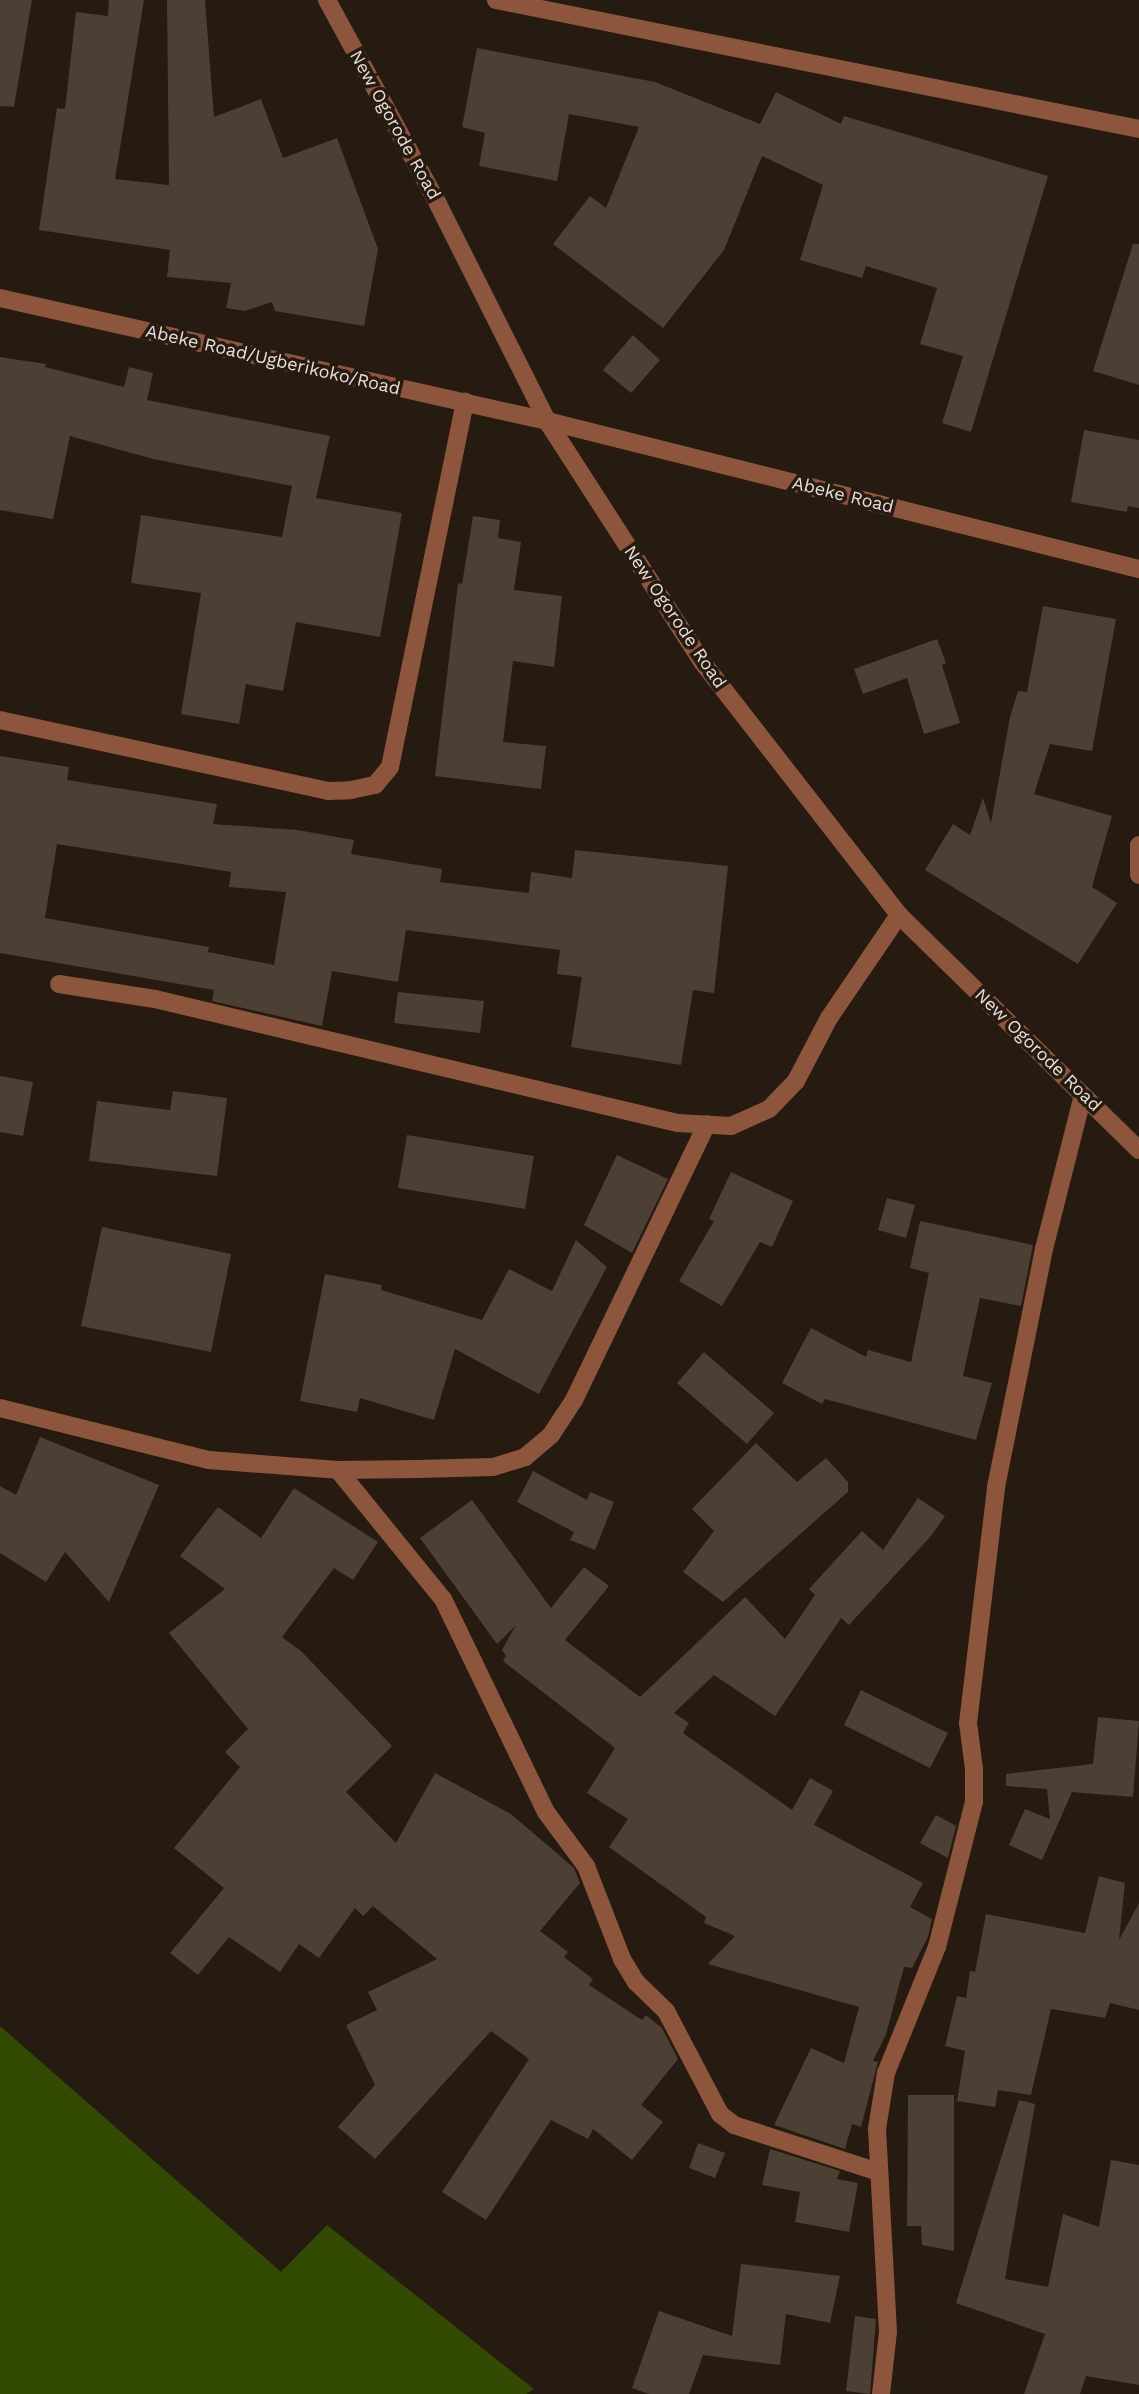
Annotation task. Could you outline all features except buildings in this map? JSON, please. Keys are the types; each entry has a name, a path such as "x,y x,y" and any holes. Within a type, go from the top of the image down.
{"street":[{"name":"New Ogorode Road","path":"327,0 438,204 547,421 703,663 899,915 1139,1150"},
{"path":"496,0 1139,129"},
{"name":"Abeke Road/Ugberikoko/Road","path":"0,298 547,421"},
{"path":"0,720 328,791 375,785 390,767 465,402"},
{"name":"Abeke Road","path":"547,421 1139,569"},
{"path":"1139,845 1139,875"},
{"path":"59,984 155,999 678,1123 731,1126 769,1109 796,1081 829,1018 899,915"},
{"path":"881,2394 888,2332 877,2129 886,2073 937,1947 974,1802 974,1769 968,1723 996,1487 1044,1248 1083,1095"},
{"path":"0,1408 209,1460 338,1470 493,1468 525,1457 551,1435 574,1400 707,1124"},
{"path":"338,1470 443,1599 546,1812 586,1866 622,1959 636,1982 666,2011 720,2114 734,2124 879,2172"}],"green space":[{"path":"0,2026 281,2272 327,2225 534,2389 526,2394 0,2394"}]}
